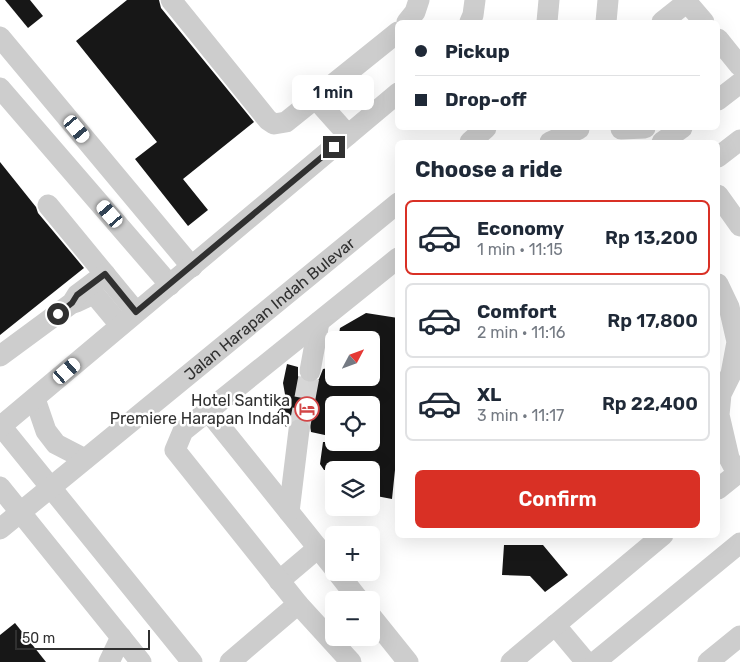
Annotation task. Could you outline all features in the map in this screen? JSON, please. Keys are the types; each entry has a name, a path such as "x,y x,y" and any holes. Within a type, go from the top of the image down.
{"street":[{"path":"171,0 268,120 274,124 286,122 395,34"},
{"path":"409,20 415,12 418,0"},
{"path":"471,20 475,0"},
{"path":"547,20 550,0"},
{"path":"606,20 608,0"},
{"path":"664,20 686,1 702,20"},
{"path":"0,37 192,267"},
{"path":"720,42 740,66"},
{"path":"720,99 740,84"},
{"path":"0,88 170,285"},
{"path":"192,662 52,486 1,426 395,96"},
{"path":"315,98 348,135"},
{"path":"620,133 636,130"},
{"path":"648,130 659,140"},
{"path":"664,140 679,130"},
{"path":"557,140 581,133"},
{"path":"720,155 740,140"},
{"path":"720,201 740,226"},
{"path":"48,205 105,274 128,319"},
{"name":"Jalan Harapan Indah Bulevar","path":"0,529 395,205"},
{"path":"351,662 298,604 175,450 183,431 395,260"},
{"path":"0,356 72,303 77,295 105,274"},
{"path":"720,288 729,306 737,342 731,374 721,394 720,404"},
{"path":"72,303 95,295 128,319"},
{"path":"310,371 319,322"},
{"path":"35,399 46,431 56,444 85,459"},
{"path":"208,411 325,557"},
{"path":"720,419 729,458 736,471 733,477 720,488"},
{"path":"289,512 299,430"},
{"path":"0,487 141,662"},
{"path":"511,662 659,538"},
{"path":"595,662 740,543"},
{"path":"279,581 318,548"},
{"path":"344,581 352,591"},
{"path":"230,662 298,604"},
{"path":"555,625 586,662"},
{"path":"380,627 408,662"},
{"path":"708,662 740,636"},
{"path":"109,662 121,637"}],"building":[{"path":"5,0 30,0 43,16 28,28"},
{"path":"127,0 159,0 161,8 254,122 183,179 208,210 188,226 135,159 157,142 76,41"},
{"path":"0,162 36,207 38,213 84,268 0,335"},
{"path":"366,313 395,318 395,470 392,499 380,497 380,461 325,461 325,470 320,464 323,442 325,442 325,451 380,451 380,396 325,396 325,435 311,432 307,420 301,418 294,419 286,427 277,413 286,400 283,383 287,364 298,367 298,376 302,381 308,383 315,383 325,369 325,386 380,386 380,331 340,331 340,328"},
{"path":"504,545 543,545 568,575 545,592 530,576 502,575"},
{"path":"15,623 46,662 0,662 0,635"}],"tunnel":[{"path":"299,430 310,371"}],"place":[{"name":"Hotel Santika Premiere Harapan Indah","path":"307,409"}],"route":[{"path":"58,314 72,303 77,295 105,274 136,312 334,147"}]}
